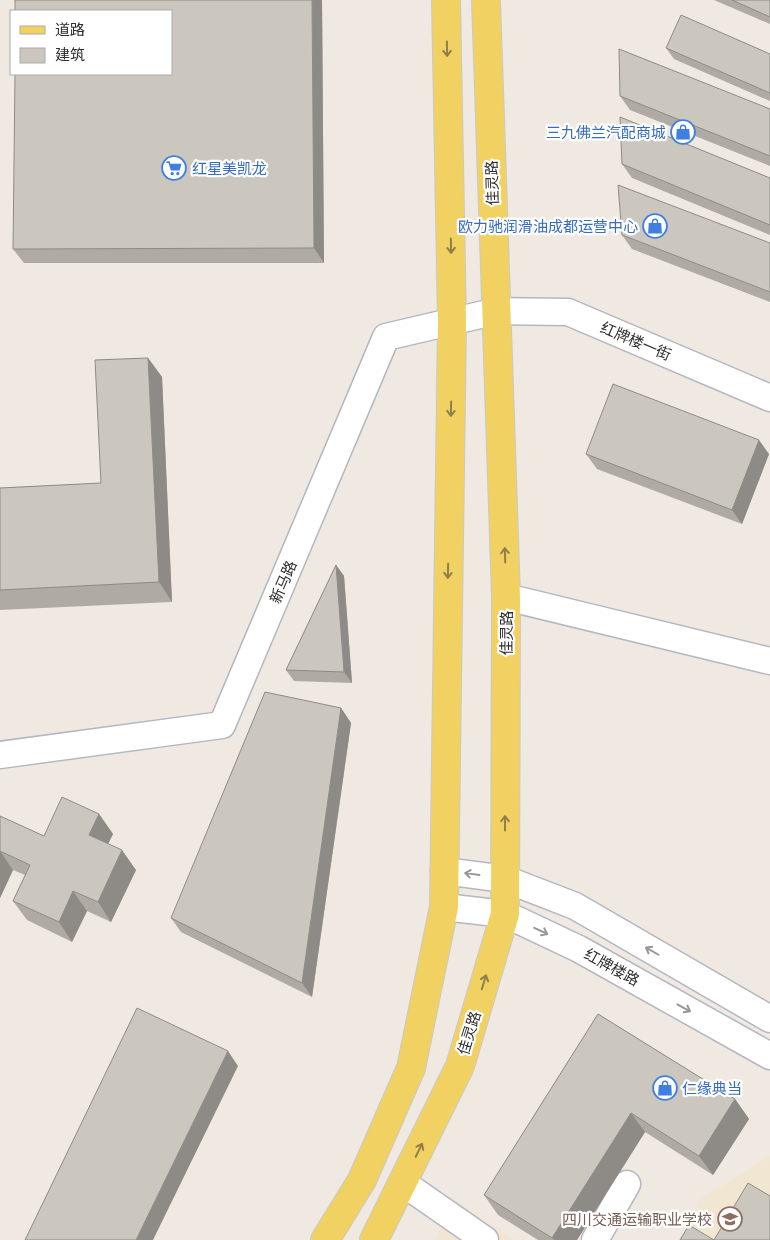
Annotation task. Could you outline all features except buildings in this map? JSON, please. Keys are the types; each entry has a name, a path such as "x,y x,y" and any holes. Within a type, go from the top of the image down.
{"main road":[{"path":"325,1240 362,1180 411,1068 444,907 452,322 446,0"},
{"name":"佳灵路","path":"374,1240 460,1066 505,914 506,597 486,0"}],"street":[{"name":"新马路","path":"0,755 222,725 386,337 497,311"},
{"name":"红牌楼一街","path":"497,311 568,312 770,398"},
{"path":"506,597 770,661"},
{"path":"444,871 505,879 575,906 770,1019"},
{"name":"红牌楼路","path":"444,907 505,914 579,948 770,1056"},
{"path":"403,1183 485,1240"},
{"path":"595,1240 627,1184"}],"shaded area":[{"name":"四川交通运输职业学校","path":"770,1156 770,1240 679,1240 702,1198"},
{"path":"454,1200 515,1240 435,1240"}],"place":[{"name":"三九佛兰汽配商城","path":"683,132"},
{"name":"红星美凯龙","path":"174,168"},
{"name":"欧力驰润滑油成都运营中心","path":"655,226"},
{"name":"仁缘典当","path":"665,1088"},
{"name":"四川交通运输职业学校","path":"730,1219"}]}
